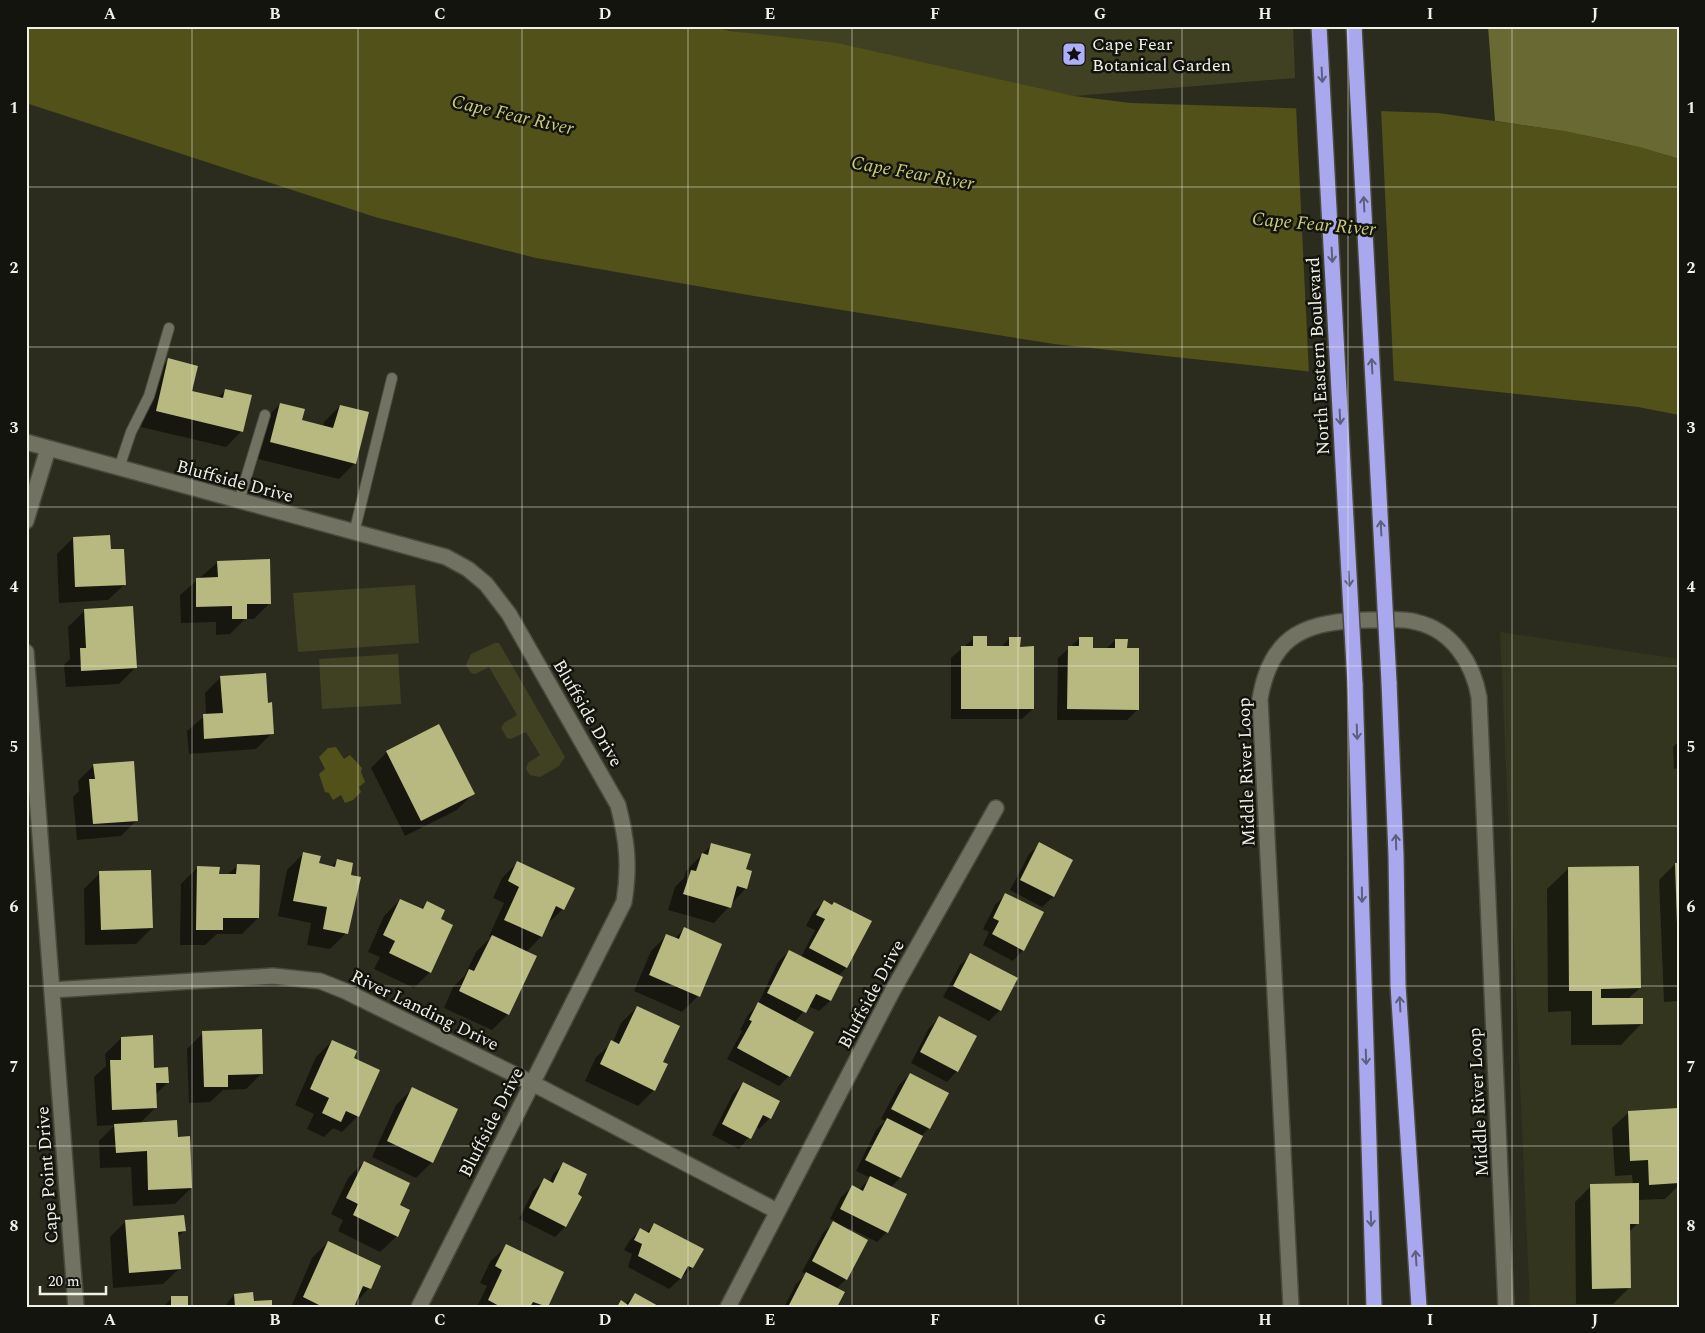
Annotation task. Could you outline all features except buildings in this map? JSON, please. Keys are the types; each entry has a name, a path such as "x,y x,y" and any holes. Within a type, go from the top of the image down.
{"highway":[{"name":"North Eastern Boulevard","path":"1320,26 1355,684 1374,1307"},
{"path":"1354,26 1389,682 1396,855 1398,985 1419,1307"}],"street":[{"name":"Bluffside Drive","path":"26,442 446,557 468,569 486,584 509,614 618,805 626,837 628,873 624,902 419,1307"},
{"path":"26,521 48,449"},
{"name":"Middle River Loop","path":"1291,1307 1260,699 1264,678 1272,660 1284,646 1304,630 1319,624 1336,621 1400,620 1425,625 1449,639 1468,664 1479,697 1506,1307"},
{"name":"Cape Point Drive","path":"26,652 76,1307"},
{"name":"Bluffside Drive","path":"728,1307 893,990 996,808"},
{"name":"River Landing Drive","path":"52,990 272,976 320,981 353,995 532,1083 777,1211"}],"lane":[{"path":"119,468 131,432 149,396 169,328"},
{"path":"354,532 392,378"},
{"path":"239,501 264,415"}],"shaded area":[{"name":"Cape Fear Botanical Garden","path":"706,26 1293,26 1295,78 1074,96"},
{"path":"1488,26 1679,26 1679,159 1587,136 1495,121"},
{"path":"415,585 419,643 298,652 293,593"},
{"path":"1500,632 1679,659 1679,1307 1530,1307"},
{"path":"499,643 565,757 559,766 540,777 530,775 526,769 528,763 540,755 526,732 511,739 507,738 501,728 504,723 517,715 489,667 475,674 471,673 466,665 471,654"},
{"path":"398,654 401,704 322,709 319,659"}],"water":[{"name":"Cape Fear River","path":"26,26 711,26 730,31 837,43 1074,96 1131,103 1438,113 1565,131 1640,147 1679,159 1679,415 1638,407 1054,344 754,296 536,258 375,217 26,103"},
{"path":"336,747 344,759 350,755 362,768 361,772 365,782 359,787 361,792 353,800 345,803 341,795 333,800 329,793 325,792 319,774 325,769 319,757 328,748"}],"pier":[{"path":"1296,106 1381,108 1394,383 1309,374"}],"place":[{"name":"Cape Fear Botanical Garden","path":"1074,54"}]}
